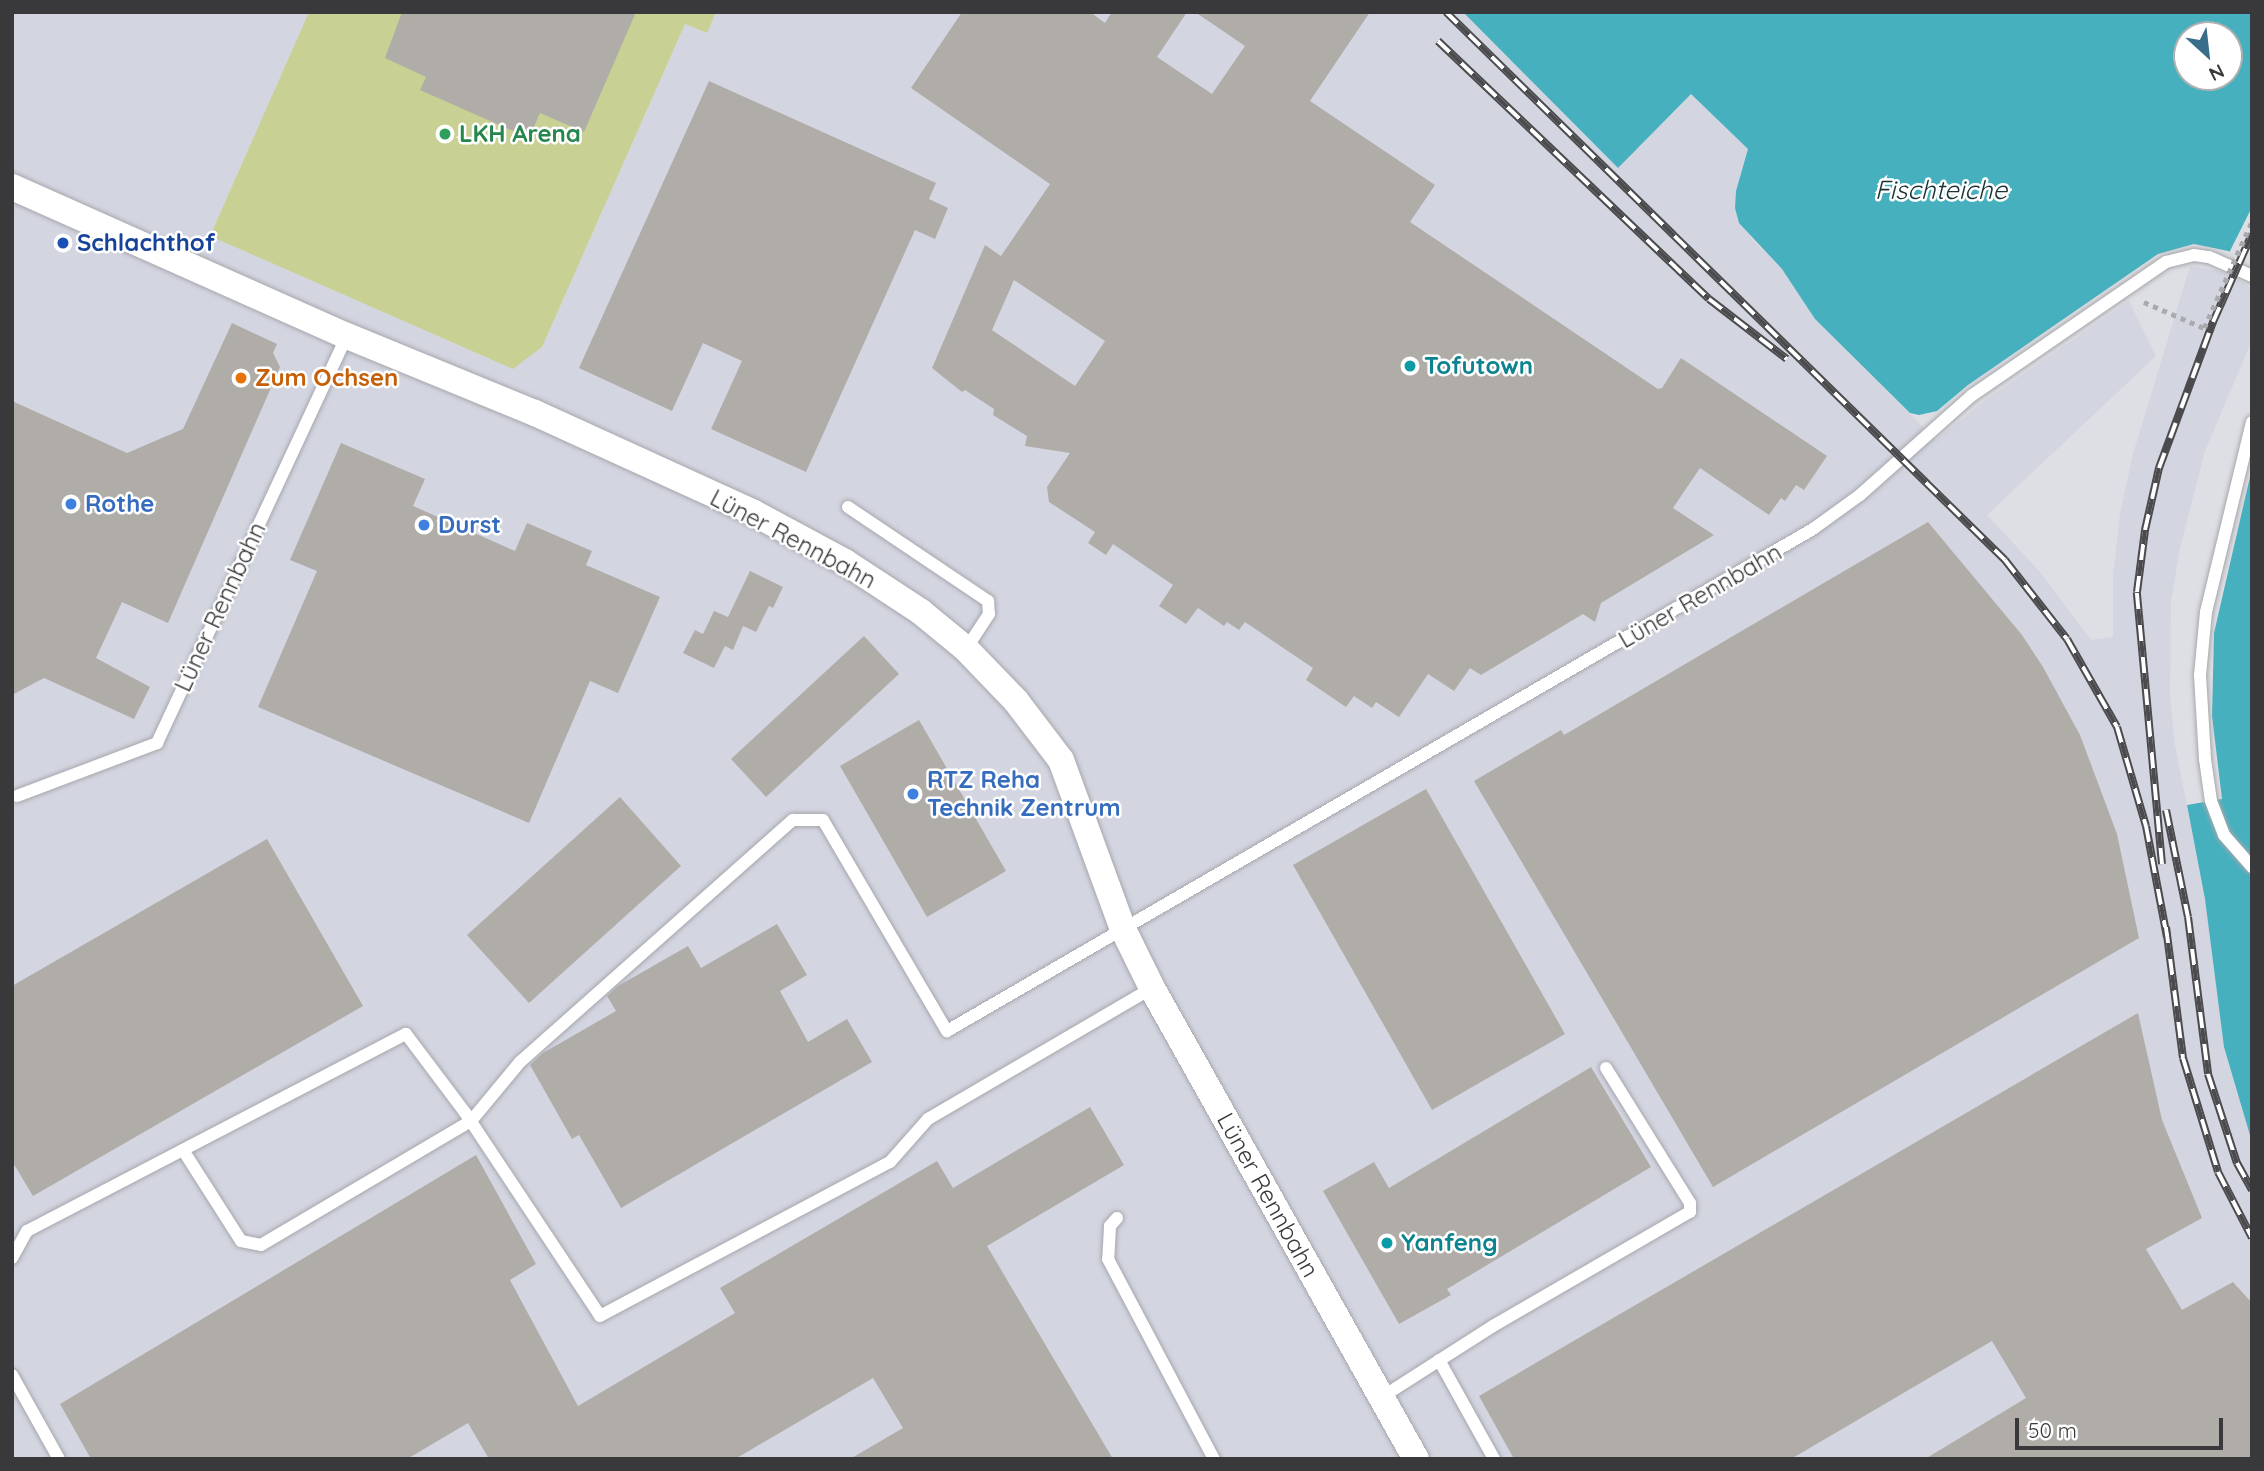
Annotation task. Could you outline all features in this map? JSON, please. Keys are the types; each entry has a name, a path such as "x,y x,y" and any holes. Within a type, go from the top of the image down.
{"street":[{"name":"Lüner Rennbahn","path":"12,187 347,336 535,413 751,512 845,562 921,612 966,649 1016,701 1061,760 1123,929 1152,988 1416,1459"}],"lane":[{"name":"Lüner Rennbahn","path":"1123,929 1813,529 1860,495 1971,396 2166,262 2194,255 2209,257 2252,276"},
{"name":"Lüner Rennbahn","path":"17,796 157,743 347,336"},
{"path":"2252,422 2206,612 2200,675 2205,759 2211,801 2224,835 2252,867"},
{"path":"848,507 988,601 989,614 966,649"},
{"path":"183,1150 241,1241 261,1245 471,1121 520,1062 793,820 823,820 947,1031 1123,929"},
{"path":"12,1258 27,1231 406,1034 471,1121 600,1316 890,1162 928,1119 1152,988"},
{"path":"1382,1397 1439,1360 1689,1212 1690,1203 1606,1068"},
{"path":"1117,1219 1110,1226 1108,1259 1214,1459"},
{"path":"1439,1360 1494,1459"},
{"path":"12,1375 59,1459"}],"path":[{"path":"2162,312 2204,328 2252,221"}],"shaded area":[{"path":"12,12 309,12 210,236 513,369 542,347 685,24 706,33 716,12 1463,12 1617,167 1691,94 1748,149 1736,191 1750,237 1782,269 1815,319 1936,440 1983,402 2129,301 2156,356 1987,515 2040,572 2091,640 2113,637 2113,576 2120,514 2133,454 2190,266 2220,271 2244,283 2252,290 2252,340 2205,451 2180,548 2171,601 2170,697 2175,745 2205,899 2224,1047 2252,1142 2252,1459 12,1459"}],"green space":[{"name":"LKH Arena","path":"309,12 716,12 707,33 685,24 542,347 513,369 210,236"}],"water":[{"name":"Fischteiche","path":"1463,12 2252,12 2252,262 2228,251 2194,244 2158,254 1968,385 1937,411 1919,415 1910,413 1815,319 1782,269 1739,223 1735,208 1736,191 1748,149 1691,94 1618,168"},
{"path":"2252,468 2252,1142 2224,1047 2205,899 2187,805 2222,799 2212,716 2214,633"}],"pier":[{"path":"2252,207 2252,263 2251,265 2228,255"}],"building":[{"path":"402,12 636,12 584,132 540,113 529,138 420,90 426,77 385,58"},
{"name":"Tofutown","path":"962,12 1090,12 1105,23 1112,12 1187,12 1157,57 1212,94 1245,46 1195,12 1370,12 1310,101 1435,185 1410,222 1658,389 1662,388 1681,358 1827,456 1804,490 1796,485 1785,501 1781,498 1769,515 1700,468 1673,508 1714,535 1601,603 1595,622 1583,614 1481,675 1470,668 1454,691 1428,674 1399,717 1376,702 1372,708 1354,696 1346,707 1306,680 1313,668 1245,622 1239,630 1227,622 1224,626 1198,608 1186,624 1159,606 1173,585 1113,544 1106,555 1088,543 1095,532 1049,502 1047,487 1070,453 1025,446 1027,436 993,415 994,409 965,390 962,392 932,368 985,245 1001,256 1050,184 911,88","holes":["1014,280 1105,341 1075,386 992,330"]},
{"path":"709,81 936,183 929,199 948,208 935,239 915,230 806,472 711,429 742,361 703,343 672,411 579,368"},
{"path":"232,323 277,344 273,353 280,367 168,623 122,602 96,658 150,687 134,719 44,678 12,695 12,401 127,453 183,429"},
{"path":"341,443 425,479 413,506 515,551 527,523 592,551 586,565 660,597 618,693 590,681 529,823 258,707 317,571 290,560"},
{"path":"1928,522 2022,635 2043,667 2080,735 2117,834 2139,938 1713,1187 1474,781 1561,730 1564,735"},
{"path":"750,571 783,587 773,608 769,606 756,632 743,626 733,650 725,646 714,668 683,653 695,630 703,634 714,611 728,617"},
{"path":"864,636 899,674 766,797 731,759"},
{"path":"919,720 1006,871 927,917 840,766"},
{"path":"1426,789 1565,1034 1432,1110 1293,865"},
{"path":"620,797 681,866 529,1003 467,935"},
{"path":"267,839 363,1006 33,1196 12,1161 12,986"},
{"path":"777,924 807,975 780,991 808,1042 847,1019 872,1062 621,1208 579,1135 572,1139 530,1065 543,1053 616,1011 607,996 618,986 688,946 701,968"},
{"path":"2138,1013 2162,1120 2202,1218 2146,1249 2182,1310 2233,1282 2252,1303 2252,1459 1925,1459 2026,1398 1992,1341 1791,1459 1514,1459 1479,1396"},
{"path":"1591,1067 1651,1167 1447,1289 1451,1295 1399,1324 1323,1191 1374,1162 1389,1188"},
{"path":"1090,1107 1124,1165 987,1246 1113,1459 850,1459 903,1428 873,1378 735,1459 489,1459 468,1423 407,1459 91,1459 60,1404 476,1155 536,1264 510,1280 578,1406 735,1313 720,1288 937,1161 953,1188"}],"railway":[{"path":"1446,12 2005,560 2067,639 2117,727 2146,826 2167,937"},
{"path":"1438,41 1709,299 1787,359"},
{"path":"2162,864 2137,592 2145,530 2159,468 2213,322 2252,234"},
{"path":"2166,810 2188,917 2208,1074 2237,1163 2252,1190"},
{"path":"2166,927 2183,1058 2218,1172 2252,1238"}],"place":[{"name":"LKH Arena","path":"445,134"},
{"name":"Schlachthof","path":"63,243"},
{"name":"Tofutown","path":"1410,366"},
{"name":"Zum Ochsen","path":"241,378"},
{"name":"Rothe","path":"71,504"},
{"name":"Durst","path":"424,525"},
{"name":"RTZ Reha Technik Zentrum","path":"913,794"},
{"name":"Yanfeng","path":"1387,1243"}]}
